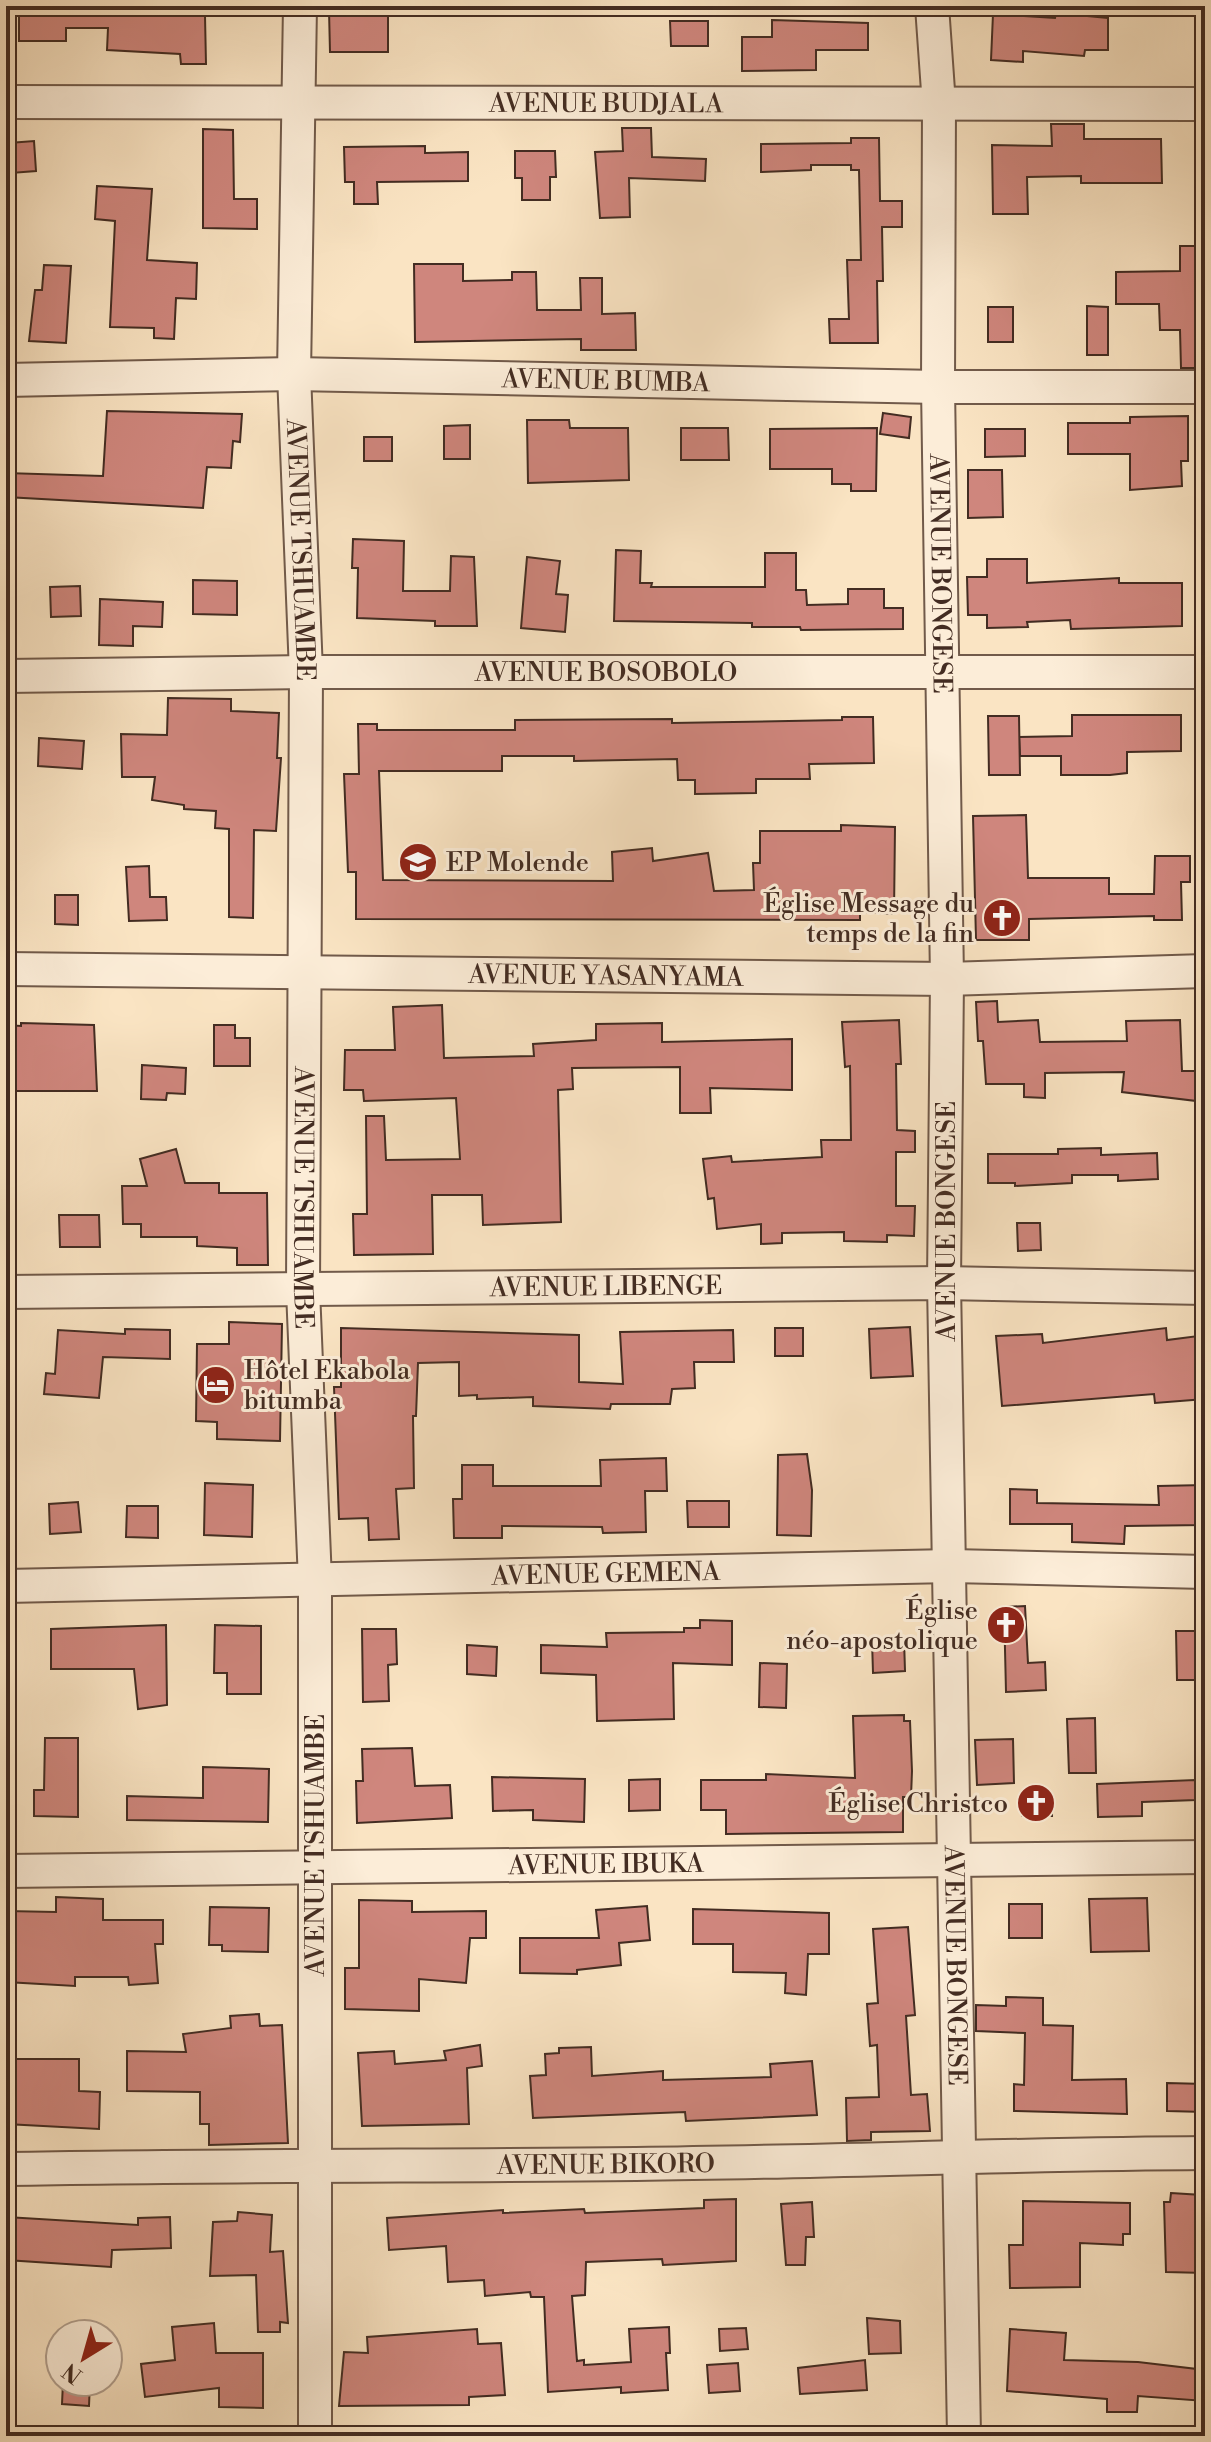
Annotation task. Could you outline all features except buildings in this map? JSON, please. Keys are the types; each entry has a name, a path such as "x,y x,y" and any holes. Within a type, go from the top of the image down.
{"street":[{"name":"AVENUE TSHUAMBE","path":"300,6 294,374 306,672 303,1290 315,1581 315,2436"},
{"name":"AVENUE BONGESE","path":"932,6 939,105 938,387 947,979 944,1283 964,2436"},
{"name":"AVENUE BUDJALA","path":"6,102 1205,104"},
{"name":"AVENUE BUMBA","path":"6,380 294,374 938,387 1205,387"},
{"name":"AVENUE BOSOBOLO","path":"6,676 306,672 1205,672"},
{"name":"AVENUE YASANYAMA","path":"6,969 947,979 1205,971"},
{"name":"AVENUE LIBENGE","path":"6,1292 944,1283 1205,1288"},
{"name":"AVENUE GEMENA","path":"6,1586 951,1566 1205,1572"},
{"name":"AVENUE IBUKA","path":"6,1871 314,1870 1205,1857"},
{"name":"AVENUE BIKORO","path":"6,2169 316,2163 637,2164 961,2155 1205,2153"}],"place":[{"name":"EP Molende","path":"418,862"},
{"name":"Église Message du temps de la fin","path":"1002,918"},
{"name":"Hôtel Ekabola bitumba","path":"216,1385"},
{"name":"Église néo-apostolique","path":"1006,1625"},
{"name":"Église Christco","path":"1036,1803"}]}
